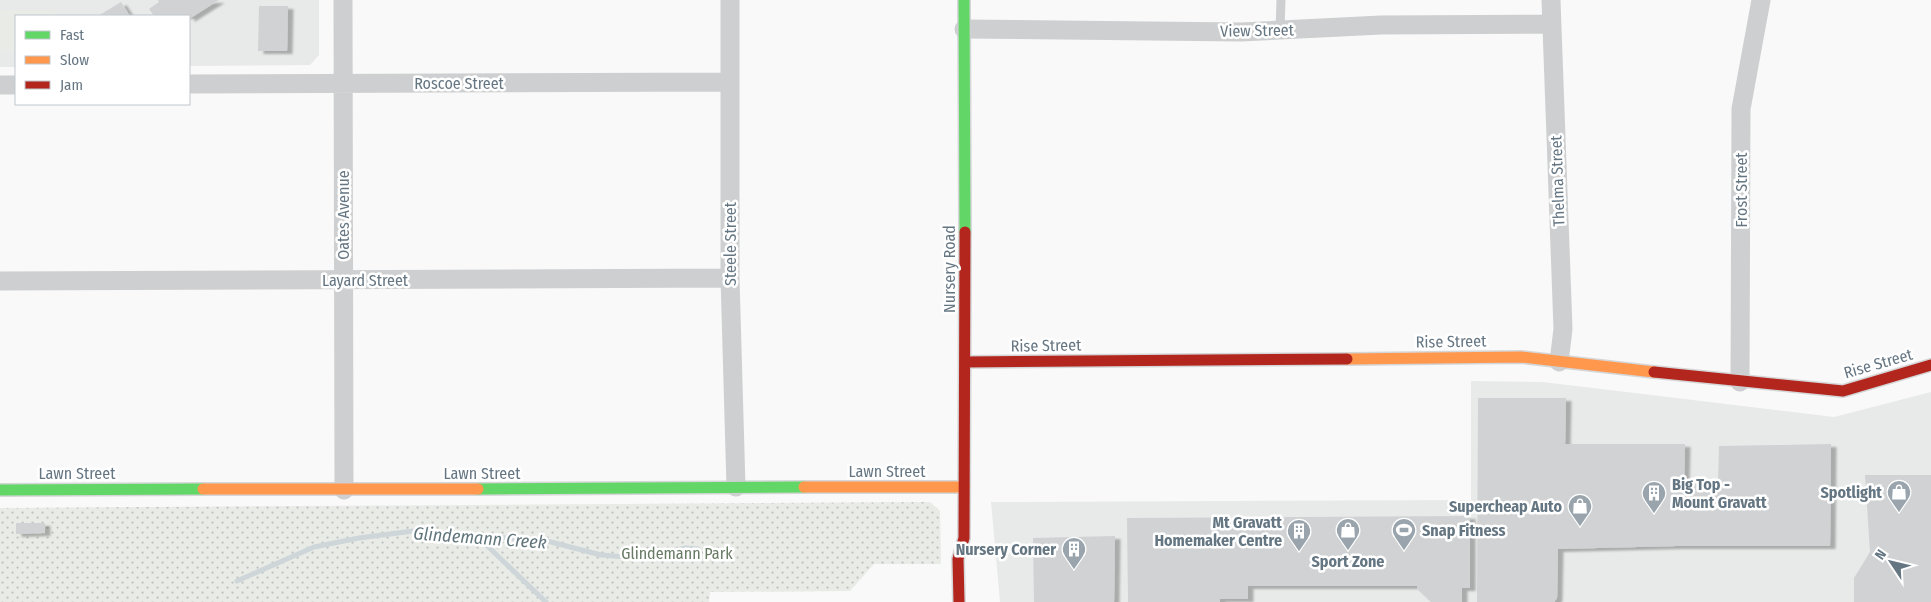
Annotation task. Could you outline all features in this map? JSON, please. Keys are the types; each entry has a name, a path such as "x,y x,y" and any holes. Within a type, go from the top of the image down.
{"street":[{"name":"Oates Avenue","path":"343,0 344,490"},
{"name":"Steele Street","path":"730,0 730,278 736,488"},
{"name":"Nursery Road","path":"958,602 958,559 964,538 966,362 964,0"},
{"name":"Thelma Street","path":"1551,0 1550,24 1563,329 1559,362"},
{"name":"Frost Street","path":"1740,382 1741,109 1761,0"},
{"name":"View Street","path":"964,29 1241,32 1381,25 1550,24"},
{"name":"Roscoe Street","path":"190,84 730,82"},
{"path":"0,85 15,85"},
{"name":"Layard Street","path":"0,281 730,278"},
{"name":"Rise Street","path":"966,362 1511,357 1740,382 1843,391 1931,365"},
{"name":"Lawn Street","path":"0,490 964,487"},
{"name":"Nursery Road","path":"964,538 971,558"}],"lane":[{"path":"1280,30 1281,0"}],"shaded area":[{"path":"0,0 319,0 319,55 310,65 190,66 190,15 15,15 15,67 0,67"},
{"path":"1471,381 1543,382 1834,417 1931,392 1931,602 1000,602 991,502 1471,500"}],"green space":[{"path":"0,10 55,10 55,15 15,15 15,51 0,51"},
{"name":"Glindemann Park","path":"930,502 940,511 941,564 874,564 850,591 710,592 709,602 0,602 0,508"}],"building":[{"path":"158,0 219,0 190,18 190,15 153,15 149,9 159,2"},
{"path":"121,2 129,15 100,15"},
{"path":"259,6 288,6 287,51 258,51"},
{"name":"Big Top - Mount Gravatt","path":"1478,398 1566,398 1565,444 1685,444 1684,483 1718,483 1719,446 1831,444 1830,546 1676,546 1558,549 1557,598 1554,602 1477,602"},
{"name":"Spotlight","path":"1865,475 1931,475 1931,602 1854,602 1854,578 1870,552"},
{"name":"Mt Gravatt Homemaker Centre","path":"1470,516 1470,588 1462,588 1462,602 1431,602 1417,589 1417,586 1248,586 1248,599 1220,599 1220,602 1128,602 1127,518"},
{"path":"16,523 45,523 45,533 16,534"},
{"name":"Nursery Corner","path":"1115,536 1114,602 1034,602 1033,538"}],"waterway":[{"name":"Glindemann Creek","path":"237,581 314,547 359,538 413,531 547,541 601,555 640,558 686,548 698,549"},
{"path":"478,537 546,602"}],"traffic: fast":[{"path":"964,0 965,232"},
{"path":"478,489 804,487"},
{"path":"0,490 203,489"}],"traffic: slow":[{"path":"1347,359 1521,357 1654,372"},
{"path":"804,487 964,487"},
{"path":"203,489 478,489"}],"traffic: jam":[{"path":"959,602 958,559 964,538 965,232"},
{"path":"965,362 1347,359"},
{"path":"1654,372 1843,391 1931,365"}],"place":[{"name":"Spotlight","path":"1899,513"},
{"name":"Big Top - Mount Gravatt","path":"1654,514"},
{"name":"Supercheap Auto","path":"1580,527"},
{"name":"Sport Zone","path":"1348,551"},
{"name":"Snap Fitness","path":"1404,551"},
{"name":"Mt Gravatt Homemaker Centre","path":"1299,552"},
{"name":"Nursery Corner","path":"1074,570"}]}
